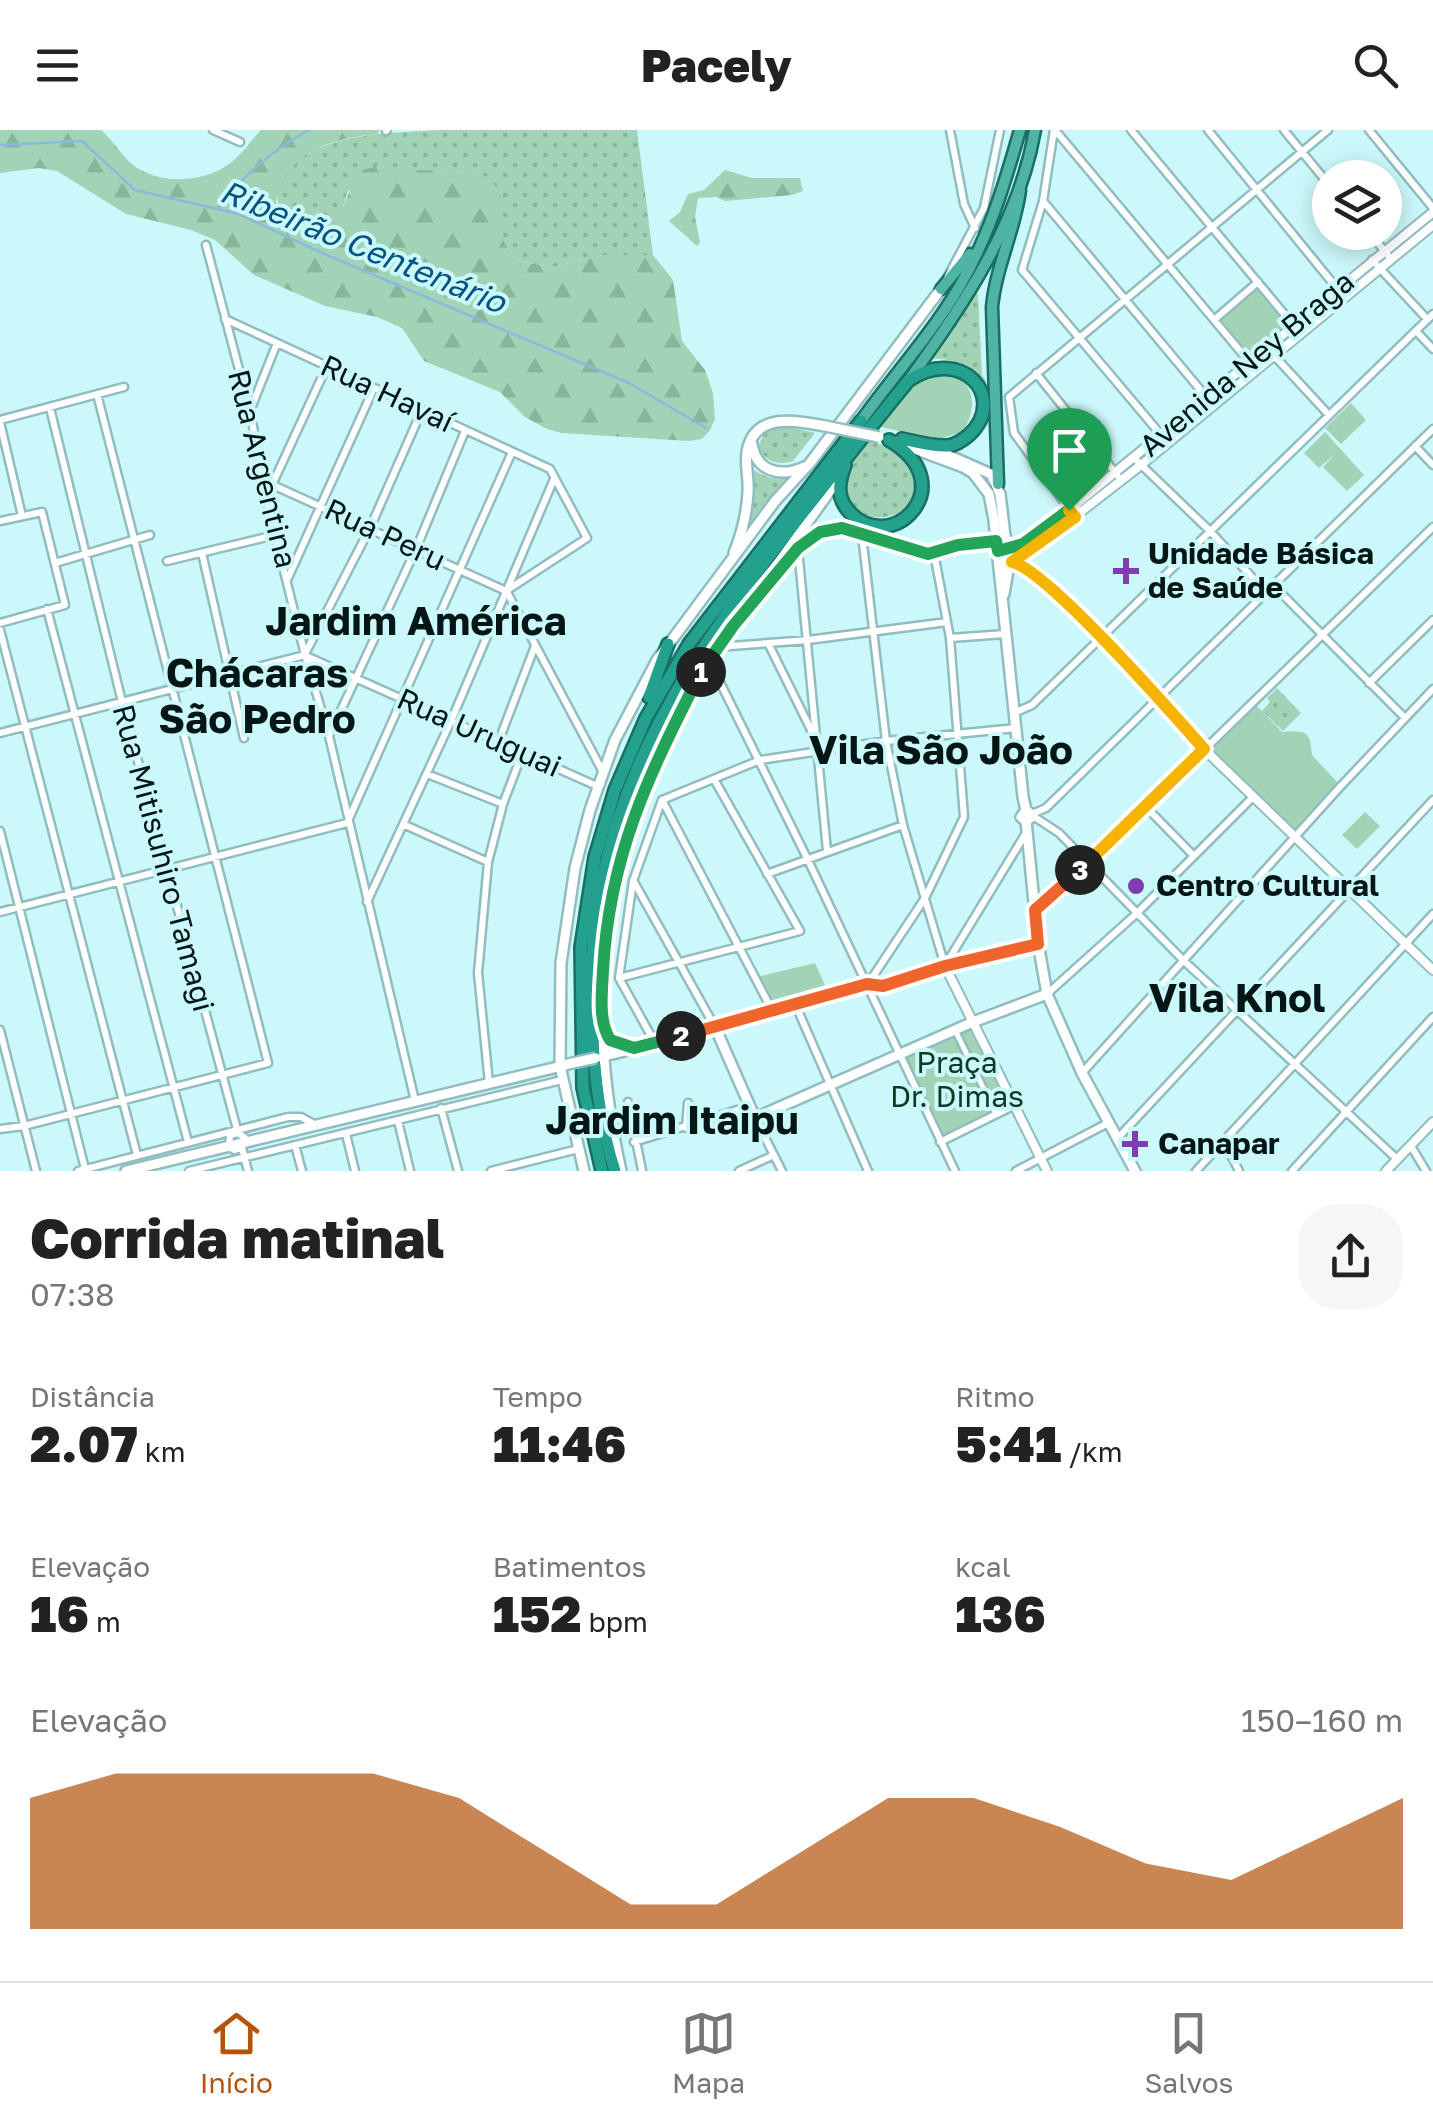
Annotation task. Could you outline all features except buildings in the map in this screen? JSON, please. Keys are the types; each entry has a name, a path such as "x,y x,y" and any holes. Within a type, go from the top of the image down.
{"highway":[{"path":"610,805 646,718 689,644 939,320 989,229 1020,130"},
{"path":"998,484 994,282 1018,212 1035,130"},
{"path":"618,1171 596,1082 590,994 594,920 615,830 636,766 685,672 754,576 946,331 979,280 1020,190"},
{"path":"941,289 989,229"},
{"path":"890,439 948,446 958,443 975,428 982,414 982,392 960,370 931,367 908,380"},
{"path":"852,449 841,475 840,497 857,519 870,525 890,526 906,518 917,506 922,480 915,460 890,439"},
{"path":"602,1171 583,1088 581,947 585,906 628,744 658,679 668,644"},
{"path":"615,830 650,754 693,687"}],"main road":[{"path":"584,1171 562,1080 565,926 575,868 598,786 632,702 668,644 941,289"},
{"path":"726,569 745,517 746,455 759,429 781,420 890,439 979,466 998,484 1006,554 1003,596 1029,815 1026,833 1038,944 1048,994 1082,1073 1135,1171"},
{"path":"754,436 754,457 768,470 788,472 810,464"},
{"path":"890,439 973,473 989,494 1006,554"},
{"path":"618,1171 600,1057 606,920 621,854 642,793 693,687 841,475"},
{"path":"126,1171 230,1148 241,1138 600,1057 867,984 883,986 945,966 1038,944"},
{"path":"715,1027 755,1118 973,1022 1048,994"},
{"path":"602,1020 610,1040 634,1048"},
{"path":"539,1071 554,1057 561,1041"}],"street":[{"path":"212,130 231,133 240,142"},
{"path":"950,130 964,204 975,228"},
{"path":"941,289 984,208 1000,130"},
{"path":"1055,130 1043,200 1022,270 1164,439"},
{"path":"1055,130 1253,366"},
{"path":"1130,130 1300,333"},
{"path":"1208,130 1344,296"},
{"path":"1284,130 1312,164"},
{"path":"1072,514 1014,434 1009,397 1328,130"},
{"path":"1368,130 1433,210"},
{"path":"1043,200 1210,402"},
{"path":"964,204 984,208"},
{"name":"Avenida Ney Braga","path":"1006,554 1024,556 1253,366 1293,324 1433,210"},
{"name":"Avenida Ney Braga","path":"1270,351 1300,333 1433,225"},
{"name":"Rua Argentina","path":"206,246 268,483 275,535 329,736 415,1100"},
{"path":"1384,251 1390,259"},
{"path":"1014,713 1032,705 1430,317 1372,260"},
{"path":"1214,320 1258,282"},
{"name":"Rua Havaí","path":"225,319 550,469 555,478"},
{"path":"1416,331 1433,349"},
{"path":"250,411 277,343"},
{"path":"1270,351 1329,415"},
{"path":"268,483 327,366"},
{"path":"1036,374 1118,477"},
{"path":"22,516 0,421 124,388"},
{"path":"288,578 374,388"},
{"path":"0,1129 268,1062 97,394"},
{"name":"Rua Mitisuhiro Tamagi","path":"50,408 122,702 248,1171"},
{"path":"0,733 305,655 370,528 422,410"},
{"path":"1029,815 1046,808 1160,700 1433,429"},
{"path":"329,736 416,549 465,430"},
{"path":"1415,446 1433,465"},
{"path":"0,912 348,823 512,452"},
{"path":"1138,461 1267,594"},
{"path":"506,590 587,538 555,478"},
{"path":"367,904 452,721 555,478"},
{"name":"Rua Peru","path":"268,483 506,590"},
{"path":"0,521 42,512 65,605 0,626 137,1155"},
{"path":"733,626 798,548 820,532 836,527 914,552 934,553 958,545 1006,554 1027,568 1101,639 1204,749 1433,970"},
{"path":"1035,910 1433,527"},
{"path":"54,563 150,535"},
{"path":"168,561 275,535"},
{"path":"862,535 886,742 925,898 945,966 1047,1171"},
{"path":"798,548 827,851"},
{"path":"202,553 244,738"},
{"path":"867,984 925,898 964,817 950,638 934,553"},
{"path":"1275,587 1406,718"},
{"path":"506,590 604,774"},
{"path":"46,609 188,1142"},
{"path":"1369,683 1433,620"},
{"path":"718,647 947,622"},
{"path":"950,638 1007,634"},
{"path":"768,643 817,742"},
{"path":"498,742 535,646"},
{"name":"Rua Uruguai","path":"305,655 598,786"},
{"path":"709,660 955,1171"},
{"path":"1082,1073 1433,689"},
{"path":"655,1043 619,978 633,881 662,800 760,760 1016,728"},
{"path":"489,1083 478,973 488,862 503,804 522,754"},
{"path":"428,774 503,804"},
{"path":"619,978 800,931 714,778"},
{"path":"1048,994 1136,914 1254,796"},
{"path":"662,800 773,1012"},
{"path":"1118,1139 1433,800"},
{"path":"1145,806 1194,856"},
{"path":"1029,815 1059,832 1183,960 1396,1160"},
{"path":"405,825 488,862"},
{"path":"768,874 904,825"},
{"path":"0,831 82,1170 188,1142 241,1138"},
{"path":"945,966 1026,833"},
{"path":"633,881 715,1027"},
{"path":"1196,1171 1433,914"},
{"path":"796,1006 868,1171"},
{"path":"1292,1171 1433,1017"},
{"path":"0,1030 36,1171"},
{"path":"956,1030 996,1114"},
{"path":"193,1171 562,1080"},
{"path":"628,1102 642,1170"},
{"path":"686,1128 688,1103"},
{"path":"634,1142 750,1106"},
{"path":"940,1142 1013,1106"},
{"path":"441,1108 458,1171"},
{"path":"755,1118 782,1171"},
{"path":"398,1121 410,1171"},
{"path":"1386,1171 1433,1122"},
{"path":"1016,1171 1108,1123"},
{"path":"346,1134 354,1171"},
{"path":"1224,1141 1239,1171"},
{"path":"295,1145 302,1171"},
{"path":"1411,1146 1426,1171"},
{"path":"230,1148 235,1160"},
{"path":"492,1171 578,1149"},
{"path":"740,1171 774,1155"}],"green space":[{"path":"0,130 101,130 133,165 155,176 181,179 207,175 229,164 261,130 379,130 378,134 344,139 314,150 290,170 276,202 288,225 305,233 318,234 328,229 362,170 375,167 482,174 500,190 503,240 517,261 553,267 603,255 653,255 673,280 682,341 705,370 713,393 715,419 702,439 689,441 547,429 525,417 500,392 424,361 402,328 377,317 325,306 254,275 215,240 126,214 57,171 39,168 0,173"},
{"path":"439,130 637,130 653,255 603,255 553,267 517,261 503,240 499,190 481,174 399,169 348,191 336,222 320,234 306,235 284,217 278,203 278,187 286,170 303,156 352,138"},
{"path":"725,170 752,178 800,178 803,191 725,201 698,198 697,246 669,221 680,212 688,194 704,190"},
{"path":"1258,284 1292,323 1250,360 1216,321"},
{"path":"973,293 978,294 982,376 989,383 955,362 930,359"},
{"path":"925,372 951,375 966,385 972,408 962,432 935,440 878,426 899,397"},
{"path":"1351,403 1366,420 1341,444 1325,428"},
{"path":"782,425 815,433 793,461 772,462 758,447 764,433"},
{"path":"1325,432 1364,475 1347,491 1323,467 1336,453 1319,468 1304,453"},
{"path":"864,439 899,450 915,469 915,493 901,512 865,515 848,502 845,476"},
{"path":"751,469 770,478 791,476 744,536"},
{"path":"1277,688 1301,713 1283,731 1262,711"},
{"path":"1255,704 1282,732 1308,736 1312,755 1338,783 1294,830 1210,749"},
{"path":"1365,812 1380,826 1357,849 1342,835"},
{"path":"815,963 829,994 773,1008 757,977"},
{"name":"Praça Dr. Dimas","path":"972,1025 1010,1104 942,1136 904,1057"}],"waterway":[{"path":"217,209 259,165 309,130"},
{"name":"Ribeirão Centenário","path":"0,145 82,141 135,190 239,214 629,383 706,428"}],"place":[{"name":"Unidade Básica de Saúde","path":"1126,571"},
{"name":"Centro Cultural","path":"1136,886"},
{"name":"Canapar","path":"1135,1144"}],"district":[{"name":"Jardim América","path":"416,621"},
{"name":"Chácaras São Pedro","path":"257,696"},
{"name":"Vila São João","path":"941,750"},
{"name":"Vila Knol","path":"1237,998"},
{"name":"Jardim Itaipu","path":"672,1120"}],"route":[{"path":"1069,510 1075,517 1012,562 1027,568 1071,610 1204,749 1035,910 1038,944 945,966 883,986 867,984 836,996 634,1048 610,1040 602,1020 606,920 635,808 702,670 798,548 820,532 836,527 928,554 958,545 996,541 998,551 1011,550 1069,510"}]}
